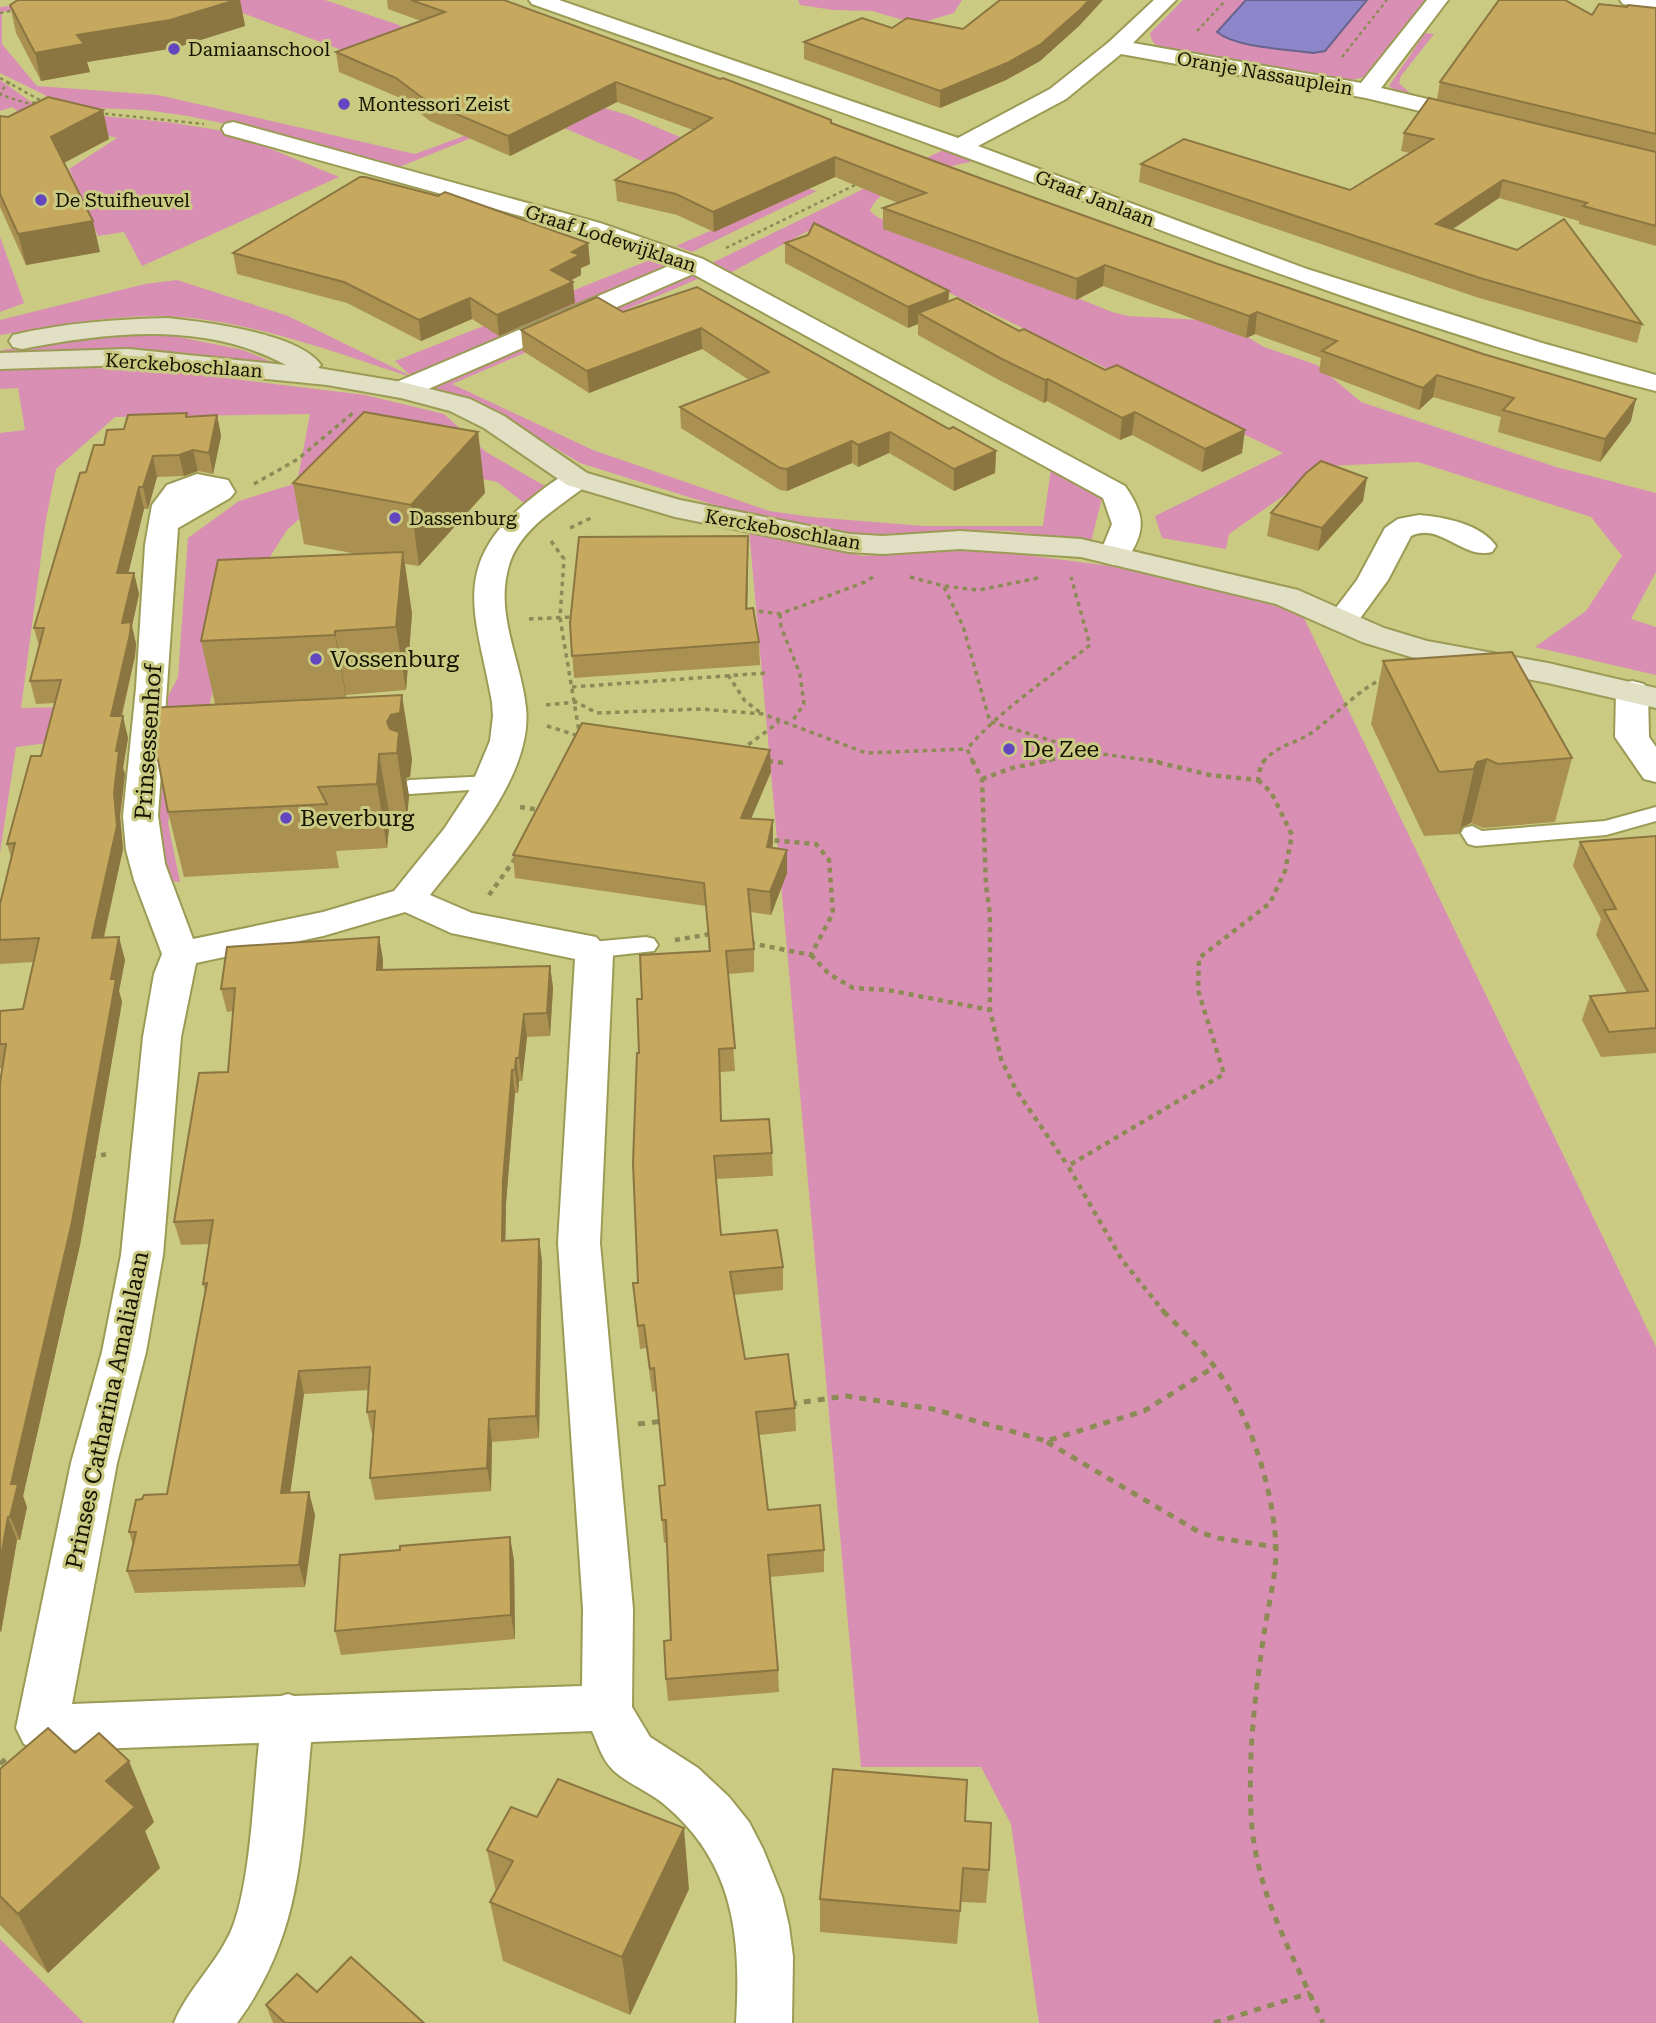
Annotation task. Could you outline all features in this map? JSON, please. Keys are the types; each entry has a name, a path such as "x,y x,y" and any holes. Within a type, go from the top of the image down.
{"street":[{"name":"Graaf Janlaan","path":"539,0 959,147 1298,274 1533,349 1656,383"},
{"path":"959,147 1058,94 1117,47 1166,0"},
{"name":"Oranje Nassauplein","path":"1117,47 1366,91 1438,0"},
{"path":"1630,0 1656,4"},
{"path":"1366,91 1496,122"},
{"name":"Graaf Lodewijklaan","path":"233,129 579,224 694,264 1115,492 1128,513 1129,524 1114,556"},
{"path":"402,390 694,264"},
{"name":"Kerckeboschlaan","path":"0,345 54,334 123,327 189,328 236,336 288,352 327,377"},
{"name":"Kerckeboschlaan","path":"0,361 129,357 327,377 402,390 460,405 494,422 577,479 706,516 849,543 883,545 960,540 1081,548 1287,597 1373,635 1422,650 1644,695"},
{"path":"180,954 317,927 407,899 487,791 518,716 490,621 488,602 493,564 510,532 530,512 577,479"},
{"name":"Prinsessenhof","path":"180,954 171,935 142,838 141,776 155,669 156,562 166,505 178,489 208,482 218,486 220,492"},
{"path":"1342,621 1376,578 1398,530 1408,526 1441,527 1461,532 1481,546"},
{"path":"1644,695 1632,737 1656,772"},
{"path":"407,899 464,923 583,946 594,955 579,1243 596,1430 608,1609 607,1708 630,1753 685,1788 717,1820 737,1849 756,1893 765,1933 767,1966 764,2023"},
{"name":"Prinses Catharina Amalialaan","path":"180,954 173,974 162,1037 142,1255 124,1352 94,1463 42,1728 288,1717 607,1708"},
{"path":"202,2023 233,1982 258,1934 270,1887 288,1717"}],"lane":[{"path":"410,787 487,791"},
{"path":"1472,833 1476,839 1606,828 1656,814"},
{"path":"591,950 646,945"}],"path":[{"path":"1192,36 1226,0"},
{"path":"1339,61 1387,0"},
{"path":"0,13 20,10"},
{"path":"0,78 50,105"},
{"path":"10,82 1,91 1,95 26,103 43,102"},
{"path":"0,102 6,98"},
{"path":"89,112 185,120 233,129"},
{"path":"694,264 856,184"},
{"path":"220,492 253,484 283,469 311,449 334,425 367,403 402,390"},
{"path":"565,530 603,512 624,494"},
{"path":"557,536 550,542 565,559 560,618 580,736 575,748"},
{"path":"727,675 745,701 763,714 866,753 967,749 990,722 1015,706 1090,645 1071,579 1081,548"},
{"path":"747,610 780,614 866,582 878,574 866,572"},
{"path":"903,576 944,586 979,590 1043,577"},
{"path":"1071,579 1083,581"},
{"path":"944,586 963,626 990,722"},
{"path":"780,614 781,627 800,674 804,704 791,723"},
{"path":"490,621 573,617"},
{"path":"1258,780 1261,764 1273,750 1312,733 1361,689 1383,678 1373,669"},
{"path":"572,687 766,673"},
{"path":"518,716 546,705 576,702 597,713 701,709 763,714"},
{"path":"518,716 580,736"},
{"path":"741,758 741,749 780,722"},
{"path":"990,722 1088,752 1158,761 1210,775 1258,780 1271,792 1292,835 1285,871 1270,903 1199,958 1198,989 1223,1074 1068,1166"},
{"path":"967,749 982,779 986,886 990,914 990,1010 1001,1059 1016,1090 1068,1166 1102,1227 1142,1288 1214,1367 1237,1404 1253,1443 1272,1512 1276,1547 1248,1767 1255,1851 1268,1902 1322,2023"},
{"path":"982,779 1012,768 1088,752"},
{"path":"763,761 784,763"},
{"path":"487,791 546,812"},
{"path":"765,839 816,844 829,860 833,913 811,955"},
{"path":"464,923 497,885 518,855"},
{"path":"646,945 710,934 721,937"},
{"path":"742,942 811,955 829,974 853,988 888,990 990,1010"},
{"path":"83,1156 153,1150"},
{"path":"1046,1441 1144,1411 1214,1367"},
{"path":"776,1406 846,1396 933,1409 1046,1441 1199,1532 1218,1538 1276,1547"},
{"path":"596,1430 665,1420"},
{"path":"1214,2023 1310,1993"}],"shaded area":[{"path":"64,0 2,12 2,44 37,86 158,95 415,154 518,116 208,0 325,0 396,24 598,106 628,115 793,185 817,191 692,252 676,246 758,210 531,114 394,169 289,137 188,116 146,110 69,107 0,73 0,7"},
{"path":"798,0 962,0 954,13 917,24 872,11 833,10 800,5"},
{"path":"1183,0 1246,0 1217,32 1224,37 1313,53 1325,51 1367,0 1427,0 1364,77 1344,82 1174,53 1162,48 1155,44 1150,33"},
{"path":"1246,0 1367,0 1325,51 1313,53 1249,45 1217,32"},
{"path":"1425,33 1434,34 1401,76 1399,83 1410,93 1454,105 1400,93 1389,86"},
{"path":"0,80 34,104 58,112 167,122 230,132 339,177 142,266 124,232 98,236 69,169 117,138 54,121 0,124 20,113 12,107 0,111"},
{"path":"945,149 975,161 932,171 900,184 876,201 870,211 877,217 1112,312 1128,316 1201,320 1233,328 1264,347 1317,365 1361,402 1556,467 1656,493 1656,572 1631,619 1656,627 1656,675 1535,647 1586,611 1622,556 1591,517 1418,462 1326,466 1229,534 1226,549 1162,538 1155,516 1283,453 881,260 817,226 730,273 712,263"},
{"path":"0,237 24,303 0,312"},
{"path":"650,260 675,265 414,378 289,338 192,318 120,317 0,335 0,320 145,284 177,280 288,316 411,376 395,361"},
{"path":"692,274 700,278 452,384 593,450 769,511 923,526 1043,526 1051,468 1102,498 1091,542 1010,531 967,530 866,535 759,519 580,463 476,401 429,388"},
{"path":"159,333 243,350 279,365 0,353 2,350 118,334"},
{"path":"0,367 153,369 365,395 444,414 486,452 545,486 524,503 497,482 370,454 287,530 229,621 196,763 178,767 168,823 180,882 162,881 155,810 161,710 178,677 188,538 239,501 297,483 310,414 115,417 56,469 46,519 21,708 116,706 113,735 16,747 0,853 0,433 25,430 18,388 0,389"},
{"path":"749,530 862,556 971,548 1110,566 1231,593 1302,614 1656,1347 1656,2023 1039,2023 1011,1824 981,1767 861,1767"},
{"path":"0,1939 84,2023 0,2023"}],"building":[{"path":"18,0 236,0 170,20 77,35 84,44 35,53 10,5"},
{"path":"411,0 504,0 723,78 831,120 831,123 1218,264 1483,354 1636,399 1605,439 1503,410 1514,398 1437,375 1423,388 1322,351 1337,341 1257,312 1249,316 1105,265 1077,279 883,208 926,193 835,157 713,212 676,194 615,180 712,118 616,82 508,136 428,102 396,78 336,52 445,12"},
{"path":"1000,0 1089,0 1041,44 1007,63 940,91 804,42 862,18 892,28 907,18 963,29"},
{"path":"1499,0 1565,0 1592,15 1599,4 1656,8 1656,134 1440,82"},
{"path":"48,97 103,110 51,137 93,221 18,234 0,194 0,116 8,117"},
{"path":"1429,98 1656,152 1656,226 1583,206 1587,203 1503,180 1436,224 1517,250 1564,219 1642,324 1480,278 1141,164 1184,139 1350,190 1433,139 1404,133"},
{"path":"360,177 438,196 445,192 588,243 572,252 580,255 551,270 573,282 497,315 470,298 419,320 344,282 233,253"},
{"path":"814,223 949,291 908,307 785,243 808,235"},
{"path":"697,287 949,429 953,427 996,451 954,469 890,432 858,445 852,441 787,469 780,468 680,407 769,372 701,328 587,371 521,330 597,297 623,312"},
{"path":"957,298 1019,331 1024,329 1105,370 1117,365 1245,430 1205,449 1135,412 1122,418 1048,379 1045,380 1000,358 918,313"},
{"path":"364,412 478,432 411,505 293,483"},
{"path":"187,413 186,417 217,415 209,453 193,450 179,455 153,456 143,487 139,487 117,573 134,573 122,623 131,622 111,716 123,716 116,751 119,751 114,793 117,826 92,938 119,937 111,979 116,979 72,1222 11,1484 18,1484 8,1517 0,1562 0,1083 6,1044 0,1044 0,1011 23,1009 39,938 0,940 0,904 15,843 7,844 31,756 41,756 61,680 30,681 44,628 34,628 80,473 86,472 94,445 104,445 107,430 124,429 128,415"},
{"path":"1321,461 1367,478 1322,528 1271,513 1306,473"},
{"path":"748,536 746,609 753,608 759,642 572,656 570,623 579,537"},
{"path":"403,552 396,627 335,631 335,635 201,641 218,560"},
{"path":"1512,652 1572,758 1498,764 1487,759 1477,762 1474,769 1439,772 1383,661"},
{"path":"402,695 400,713 391,715 387,722 390,729 399,732 397,753 379,754 377,784 318,787 327,804 168,812 148,708"},
{"path":"582,723 770,750 741,818 773,820 767,847 787,850 770,892 748,889 754,949 726,951 735,1048 719,1049 721,1121 769,1119 772,1153 714,1156 721,1235 777,1230 783,1267 730,1272 745,1359 788,1354 795,1408 756,1412 768,1510 820,1505 824,1550 768,1555 778,1670 666,1679 664,1641 671,1640 666,1520 662,1520 659,1486 665,1485 654,1368 650,1369 644,1325 638,1326 633,1283 638,1283 633,1163 639,1053 637,999 642,999 640,955 710,951 704,883 513,855"},
{"path":"1656,836 1656,1028 1609,1032 1590,996 1648,991 1604,910 1616,909 1580,842"},
{"path":"379,937 377,970 550,966 547,1013 524,1014 519,1058 516,1058 515,1070 512,1070 503,1180 502,1241 539,1239 536,1416 489,1419 487,1468 370,1478 375,1411 367,1412 370,1367 299,1371 281,1493 309,1492 299,1565 127,1571 136,1532 129,1532 136,1500 142,1499 144,1495 167,1494 207,1283 203,1284 213,1220 174,1222 199,1073 228,1072 235,988 221,989 227,947"},
{"path":"510,1537 511,1615 335,1631 340,1555 400,1550 400,1546"},
{"path":"48,1728 75,1753 99,1733 129,1761 106,1781 135,1807 18,1914 0,1896 0,1769"},
{"path":"833,1769 967,1780 965,1821 991,1823 989,1870 963,1868 960,1911 820,1899"},
{"path":"558,1779 684,1828 622,1957 490,1902 513,1861 487,1850 511,1807 537,1817"},
{"path":"351,1957 424,2023 285,2023 266,2005 297,1974 317,1992"}],"place":[{"name":"Damiaanschool","path":"174,49"},
{"name":"Montessori Zeist","path":"344,104"},
{"name":"De Stuifheuvel","path":"41,200"},
{"name":"Dassenburg","path":"395,518"},
{"name":"Vossenburg","path":"316,659"},
{"name":"De Zee","path":"1009,749"},
{"name":"Beverburg","path":"286,818"}]}
